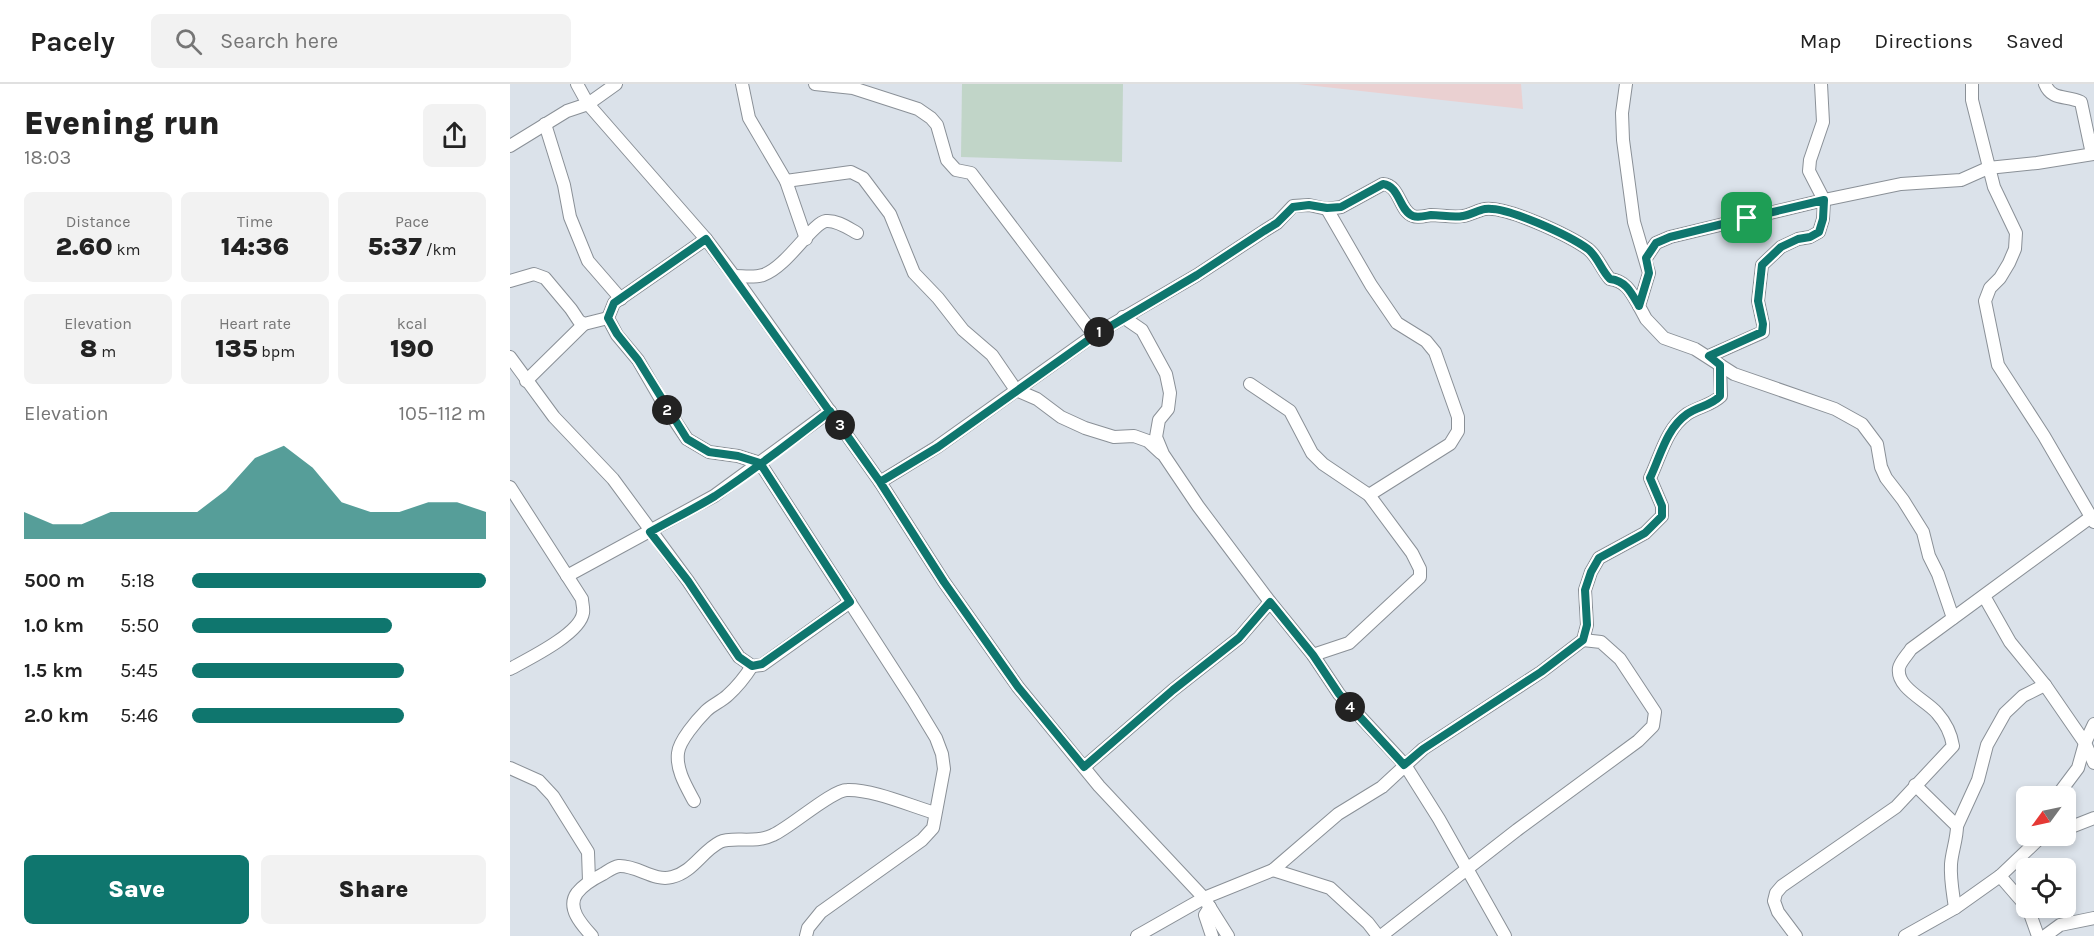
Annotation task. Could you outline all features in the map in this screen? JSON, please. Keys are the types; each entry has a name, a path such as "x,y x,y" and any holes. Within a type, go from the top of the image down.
{"street":[{"path":"577,84 588,104 706,239 734,276 880,482 944,582 1018,687 1124,814 1207,903 1228,936"},
{"path":"510,146 567,111 588,104 616,84"},
{"path":"742,84 749,118 786,181 806,239"},
{"path":"815,84 853,88 918,109 931,118 937,125 947,160 956,170 971,172 1094,336"},
{"path":"1627,84 1622,113 1623,140 1634,222 1649,273 1639,306"},
{"path":"1709,356 1762,332 1763,324 1758,301 1762,265 1781,247 1819,232 1823,219 1824,200 1809,171 1810,160 1822,122 1821,84"},
{"path":"1796,936 1778,912 1774,901 1776,893 1811,864 1896,807 1953,746 1952,735 1936,712 1908,688 1900,677 1899,667 1911,648 2092,519 2044,435 1998,365 1985,301 1990,288 2009,264 2015,249 2016,233 1999,202 1988,168 1972,100 1972,84"},
{"path":"1646,258 1656,243 1670,237 1824,200 1900,184 1961,180 1988,168 2093,154 2081,102 2065,96 2054,96 2045,84"},
{"path":"545,124 564,185 570,218 588,261 621,299"},
{"path":"786,181 844,172 851,172 863,178 890,214 914,273 938,298 963,330 992,355 1016,390 1037,399 1061,417 1085,428 1114,437 1134,436 1149,441 1163,454"},
{"path":"880,482 938,447 1123,317 1197,275 1277,223 1293,207 1309,205 1327,208 1341,207 1387,184 1394,190 1407,213 1415,218 1429,215 1463,216 1488,208 1514,214 1543,225 1588,250 1599,261 1610,279 1623,283 1629,288 1646,319 1664,338 1709,356 1743,378 1834,409 1862,424 1877,444 1881,467 1886,478 1923,532 1929,556 1938,574 1953,618"},
{"path":"1327,208 1371,285 1397,323 1426,341 1435,352 1458,417 1458,431 1450,444 1369,495"},
{"path":"734,276 760,276 772,271 784,263 815,227 825,221 837,222 857,233"},
{"path":"608,318 614,303 706,239"},
{"path":"510,281 534,274 545,278 579,321 584,324"},
{"path":"1123,317 1142,330 1166,374 1170,393 1168,408 1159,420 1156,437 1163,454 1198,506 1313,655 1339,694 1404,765 1439,819 1506,936"},
{"path":"526,381 584,324 608,318"},
{"path":"608,318 617,334 638,360 687,439 709,452 738,456 760,463 936,738 942,754 944,769 933,828 922,840 821,912 808,928 806,936"},
{"path":"510,357 554,417 613,479 688,581 739,657 752,666"},
{"path":"1137,936 1273,870 1338,813 1382,787 1423,749 1541,672 1583,640 1587,625 1585,590 1591,572 1599,558 1645,533 1662,516 1662,506 1650,478 1672,428 1691,411 1717,400 1720,396 1720,365"},
{"path":"1250,384 1290,411 1312,453 1323,464 1369,495 1412,553 1420,569 1420,577 1349,643 1313,655"},
{"path":"567,576 714,496 830,411"},
{"path":"510,487 582,599 583,613 578,626 555,643 510,669"},
{"path":"1984,596 2010,642 2045,685 2085,743 2094,764"},
{"path":"694,801 681,775 677,755 683,738 706,711 727,697 752,666 762,664 850,602"},
{"path":"1084,767 1173,690 1239,638 1270,602"},
{"path":"1273,870 1330,888 1380,936 1517,830 1638,741 1653,726 1655,712 1620,659 1601,642 1583,640"},
{"path":"1955,908 1951,862 1957,837 1957,826 1978,780 1987,745 2006,712 2023,696 2045,685"},
{"path":"2064,786 2078,768 2085,743 2094,724"},
{"path":"510,768 539,781 553,796 588,852 589,881"},
{"path":"1915,785 1957,826"},
{"path":"592,936 576,917 573,904 576,894 589,881 617,866 672,878 689,869 722,841 756,841 773,836 845,789 935,813"},
{"path":"2076,825 2094,818"},
{"path":"1910,935 1955,908 2000,876 2032,846"},
{"path":"2000,876 2016,894"},
{"path":"1207,903 1205,915 1212,936"},
{"path":"2031,918 2038,936"},
{"path":"2045,936 2060,925 2094,918"}],"shaded area":[{"path":"1298,84 1521,84 1523,109"}],"green space":[{"path":"962,84 1123,84 1122,162 961,157"}],"route":[{"path":"1747,218 1670,237 1656,243 1646,258 1649,273 1639,306 1629,288 1623,283 1610,279 1599,261 1588,250 1543,225 1514,214 1488,208 1463,216 1429,215 1415,218 1407,213 1394,190 1387,184 1377,186 1341,207 1327,208 1309,205 1293,207 1277,223 1197,275 1123,317 938,447 880,482 734,276 706,239 614,303 608,318 617,334 638,360 687,439 709,452 738,456 760,463 850,602 762,664 752,666 739,657 688,581 650,532 714,496 760,463 803,432 830,411 880,482 944,582 1018,687 1084,767 1173,690 1239,638 1270,602 1313,655 1339,694 1404,765 1423,749 1541,672 1583,640 1587,625 1585,590 1599,558 1645,533 1662,516 1662,506 1650,478 1672,428 1691,411 1706,406 1720,396 1720,365 1709,356 1762,332 1762,314 1758,301 1762,265 1781,247 1819,232 1823,219 1824,200 1747,218"}]}
